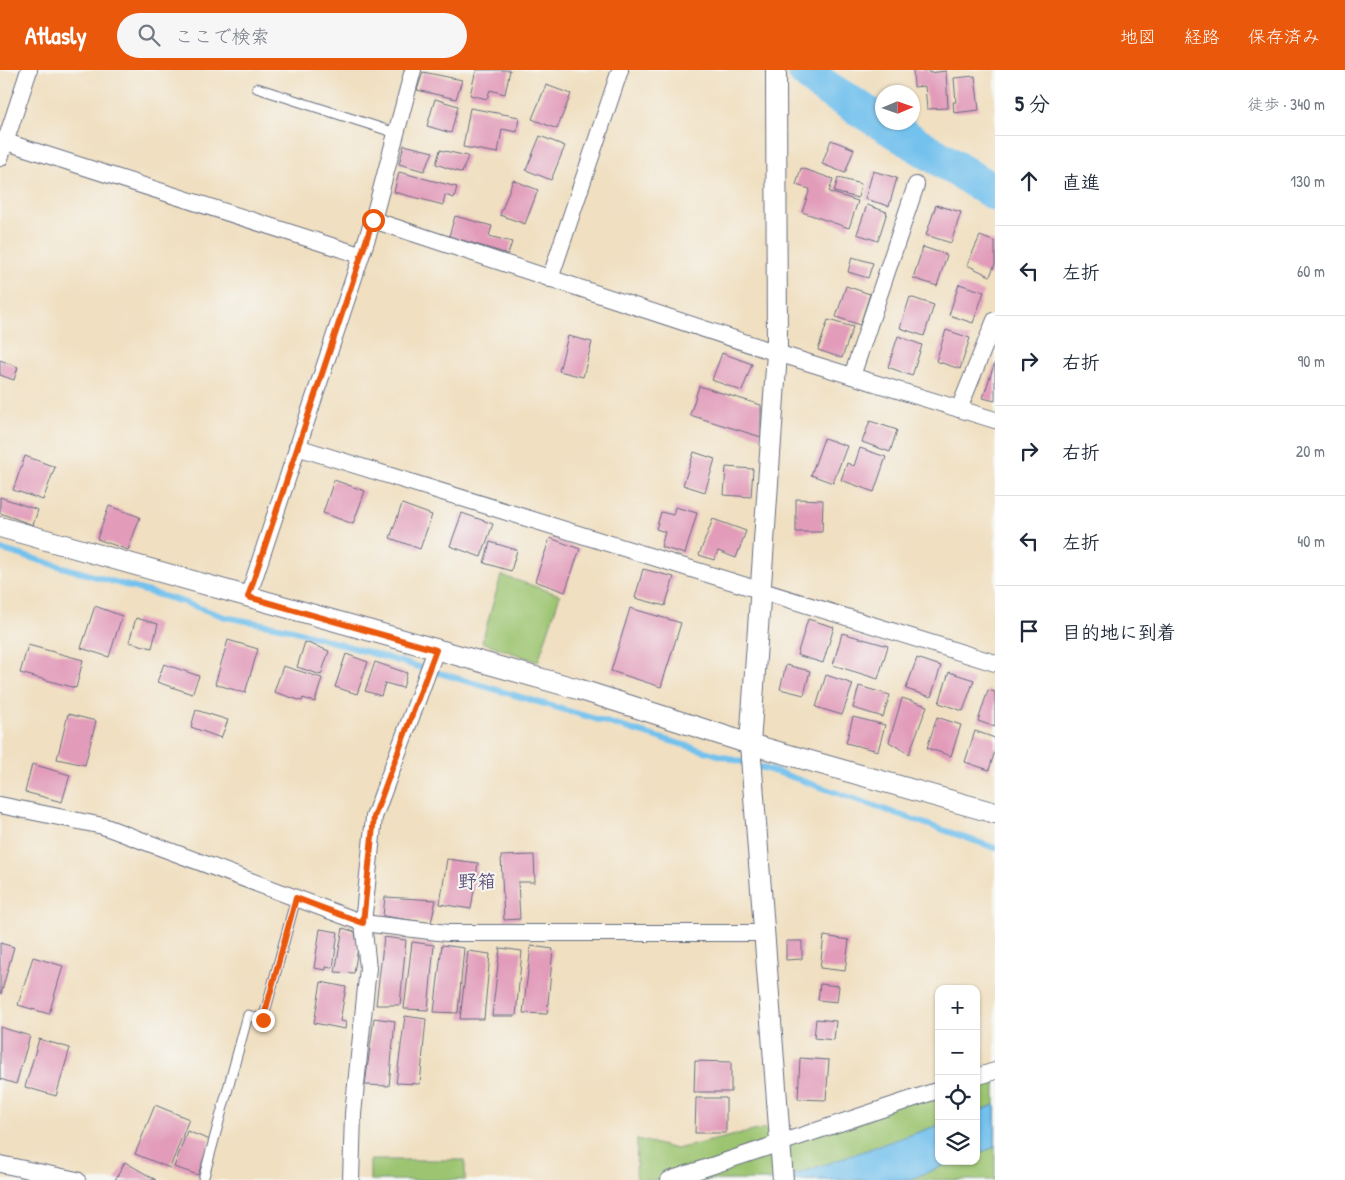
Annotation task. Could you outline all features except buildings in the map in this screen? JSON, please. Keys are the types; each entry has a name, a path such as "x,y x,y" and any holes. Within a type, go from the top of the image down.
{"street":[{"path":"0,158 3,141 29,70"},
{"path":"248,597 373,220 413,70"},
{"path":"550,279 620,70"},
{"path":"776,70 778,353 750,744 783,1180"},
{"path":"3,141 360,255"},
{"path":"852,376 916,185"},
{"path":"373,220 778,353 995,420"},
{"path":"959,409 995,320"},
{"path":"297,447 995,662"},
{"path":"0,528 578,689 750,744 995,813"},
{"path":"351,1180 352,1114 368,968 363,923 374,817 436,650"},
{"path":"0,805 103,826 363,923 447,934 764,933"},
{"path":"980,1076 995,1071"},
{"path":"669,1180 935,1091"},
{"path":"0,1164 78,1180"}],"lane":[{"path":"257,88 396,133"},
{"path":"203,1180 248,1015 263,1020 296,898"}],"green space":[{"path":"501,575 560,595 538,662 482,642"},
{"path":"995,1071 995,1180 636,1180 637,1139 676,1149 766,1128 770,1146 935,1091 935,1165 980,1165 980,1076"},
{"path":"370,1160 465,1160 465,1180 370,1180"}],"water":[{"path":"995,1105 995,1147 980,1153 980,1120 980,1111"},
{"path":"935,1126 935,1165 946,1165 908,1180 780,1180"}],"waterway":[{"path":"805,70 823,86 995,193"},
{"path":"0,549 180,601 225,617 289,629 783,774 995,848"}],"district":[{"name":"野箱","path":"477,881"}],"route":[{"path":"263,1020 296,898 363,923 374,817 436,650 248,597 373,220"}]}
